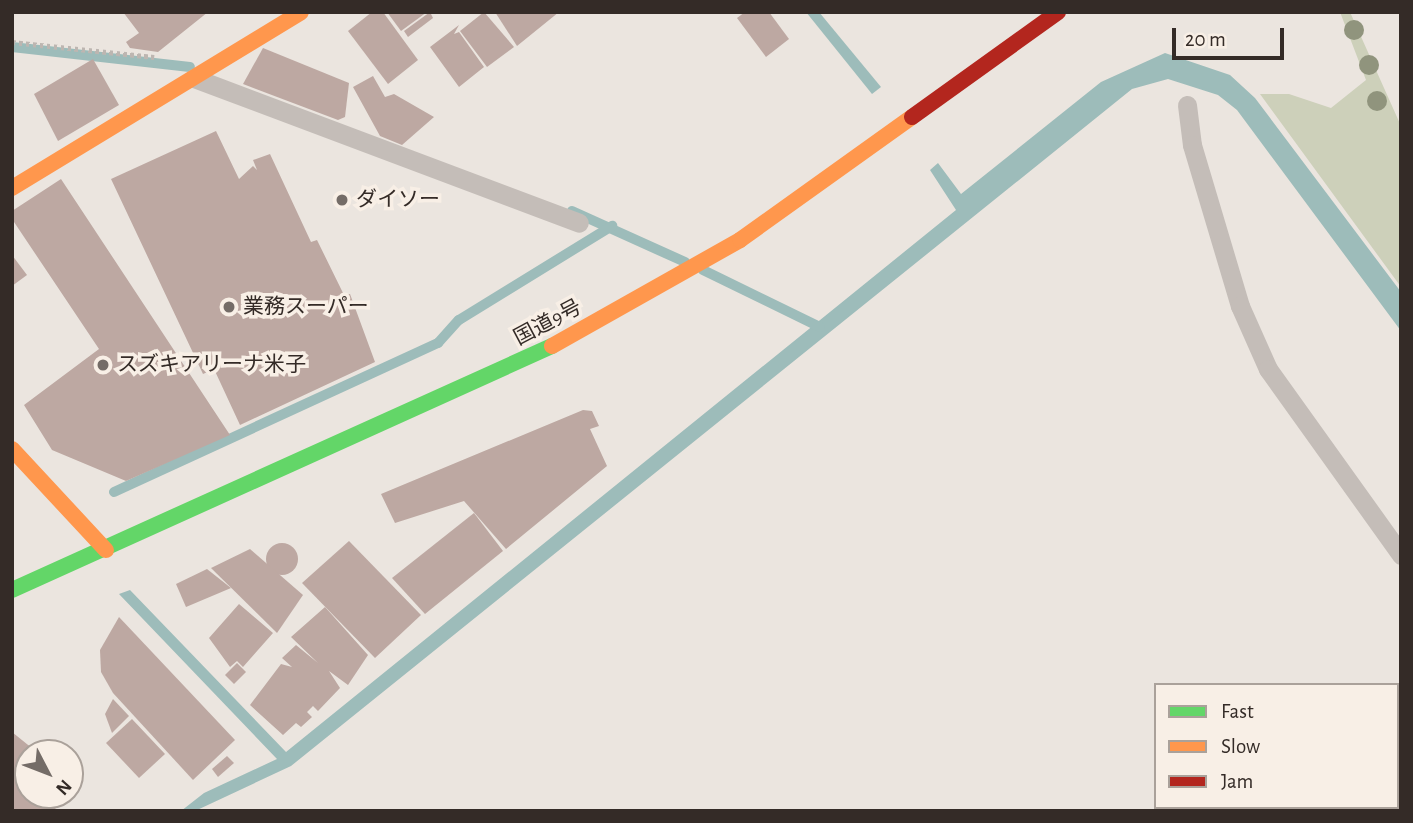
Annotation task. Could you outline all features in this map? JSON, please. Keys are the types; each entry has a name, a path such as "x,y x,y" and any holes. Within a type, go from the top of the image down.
{"main road":[{"path":"12,188 301,12"},
{"name":"国道9号","path":"12,590 106,550 554,345 729,247 1058,12"},
{"path":"12,449 106,550"}],"lane":[{"path":"201,73 579,223"},
{"path":"1187,105 1192,145 1240,306 1268,369 1401,555"}],"path":[{"path":"12,42 192,60 201,73"}],"green space":[{"path":"1340,12 1350,12 1401,126 1401,287 1260,94 1289,94 1331,108 1366,80"}],"water":[{"path":"806,12 819,12 881,87 872,94"},
{"path":"1165,53 1230,75 1255,98 1401,292 1401,331 1237,110 1218,95 1168,79 1132,89 291,766 195,811 181,811 204,793 277,759 119,594 130,590 286,752 956,210 930,170 938,163 961,194 1101,82"}],"building":[{"path":"123,12 208,12 158,52 130,48 126,42 139,33"},
{"path":"372,12 383,12 418,60 388,84 348,31"},
{"path":"387,12 427,12 401,31"},
{"path":"430,12 433,18 408,37 404,31"},
{"path":"484,12 514,47 487,67 460,31"},
{"path":"495,12 559,12 517,46"},
{"path":"745,12 769,12 789,39 766,57 737,18"},
{"path":"459,25 454,34 459,32 484,67 459,87 430,47"},
{"path":"263,48 349,83 345,117 338,120 243,84"},
{"path":"93,59 119,105 58,141 34,94"},
{"path":"373,76 385,97 394,94 434,117 402,145 380,136 353,87"},
{"path":"216,131 239,179 253,166 257,170 253,160 270,154 311,242 317,240 344,295 350,294 375,362 240,425 214,369 203,374 111,179"},
{"name":"スズキアリーナ米子","path":"61,179 230,435 126,481 52,450 24,405 99,349 12,219 12,211"},
{"path":"12,255 27,275 12,286"},
{"path":"583,410 592,411 599,426 590,429 607,466 506,549 464,501 395,523 381,494"},
{"path":"474,513 503,551 425,614 392,578"},
{"path":"349,541 421,615 375,658 302,583"},
{"path":"282,543 293,548 298,559 293,570 282,575 271,570 266,559 271,548"},
{"path":"250,549 303,595 277,633 211,568"},
{"path":"207,569 231,588 186,607 176,584"},
{"path":"239,604 273,633 243,667 237,661 230,667 209,638"},
{"path":"325,607 368,655 348,685 329,671 340,688 318,711 313,706 307,712 312,717 301,727 296,723 283,735 250,705 281,664 292,667 282,658 296,645 318,663 291,637"},
{"path":"119,617 235,740 193,780 113,693 101,672 100,650"},
{"path":"237,663 246,672 234,684 225,675"},
{"path":"113,699 129,716 112,733 105,714"},
{"path":"132,719 165,754 139,778 106,743"},
{"path":"12,732 21,739 14,739 14,809 58,811 12,811"},
{"path":"227,756 234,763 218,777 212,769"}],"waterway":[{"path":"12,47 190,67"},
{"path":"572,211 685,262"},
{"path":"114,492 438,343 459,320 612,226"},
{"path":"703,270 820,327"}],"traffic: fast":[{"path":"12,590 552,346"}],"traffic: slow":[{"path":"12,188 301,12"},
{"path":"552,346 740,240 912,117"},
{"path":"12,449 106,550"}],"traffic: jam":[{"path":"912,117 1058,12"}],"place":[{"name":"ダイソー","path":"342,200"},
{"name":"業務スーパー","path":"229,307"},
{"name":"スズキアリーナ米子","path":"103,365"}]}
